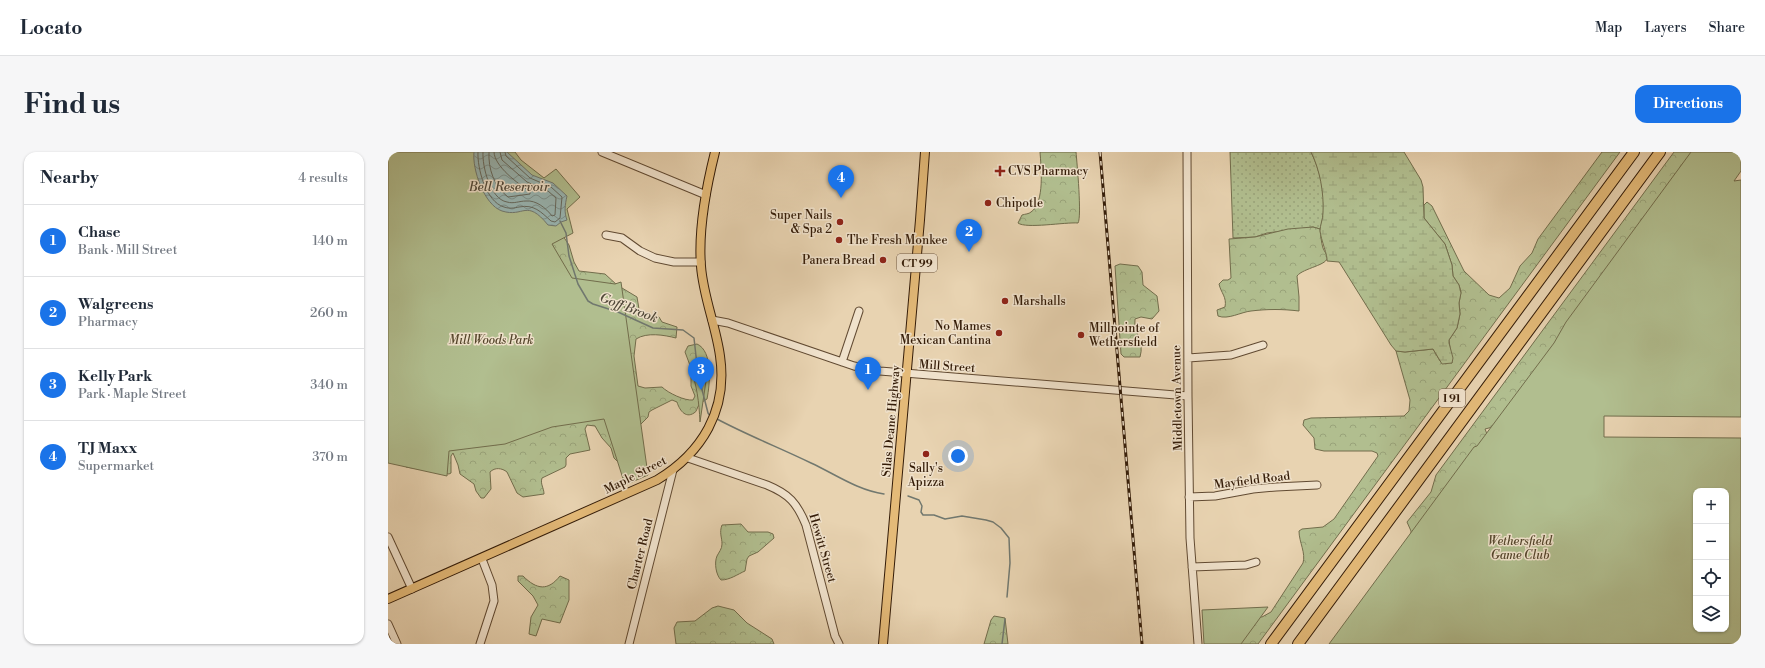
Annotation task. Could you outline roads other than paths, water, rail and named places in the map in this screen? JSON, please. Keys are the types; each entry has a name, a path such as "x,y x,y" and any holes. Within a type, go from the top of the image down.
{"highway":[{"name":"I 91","path":"1271,644 1634,152"},
{"name":"I 91","path":"1298,644 1660,152"}],"main road":[{"name":"Maple Street","path":"388,599 482,559 657,480 688,458 706,434 714,417 721,389 722,373 720,356 700,262 701,236 706,195 716,152"},
{"name":"Silas Deane Highway","path":"883,644 925,152"}],"street":[{"path":"602,152 706,195"},
{"name":"Middletown Avenue","path":"1187,152 1189,497 1192,567 1198,644"},
{"path":"606,235 622,238 640,251 655,258 674,262 700,262"},
{"path":"842,362 859,311"},
{"name":"Mill Street","path":"712,320 728,323 842,362 868,369 907,374 1188,396"},
{"path":"1188,358 1230,355 1263,345"},
{"name":"Hewitt Street","path":"688,458 767,485 779,490 791,498 800,511 806,525 839,644"},
{"name":"Charter Road","path":"629,644 673,470"},
{"name":"Mayfield Road","path":"1189,497 1214,496 1253,489 1317,485"},
{"path":"388,537 412,589"},
{"path":"480,644 494,601 492,585 482,559"},
{"path":"1192,567 1246,565 1256,562"},
{"path":"388,624 398,644"}],"water":[{"name":"Bell Reservoir","path":"474,152 507,152 532,175 553,183 567,196 565,214 567,220 556,226 548,225 535,212 525,210 509,213 496,207 490,202 480,186 475,168"}],"waterway":[{"name":"Goff Brook","path":"560,221 566,233 569,256 578,284 588,301 618,312 653,328 683,330 694,338 698,374 708,413 711,417"},
{"name":"Goff Brook","path":"717,419 855,485 884,494"},
{"name":"Goff Brook","path":"908,496 919,500 922,506 921,512 923,515 934,515 945,519 962,516 993,522 1001,528 1009,538 1010,563 1007,597"},
{"name":"Goff Brook","path":"1002,644 1005,619"}],"railway":[{"path":"1100,152 1142,644"}],"place":[{"name":"CVS Pharmacy","path":"1000,171"},
{"name":"TJ Maxx","path":"841,198"},
{"name":"Chipotle","path":"988,203"},
{"name":"Super Nails & Spa 2","path":"840,222"},
{"name":"The Fresh Monkee","path":"839,240"},
{"name":"Walgreens","path":"969,252"},
{"name":"Panera Bread","path":"883,260"},
{"name":"Marshalls","path":"1005,301"},
{"name":"No Mames Mexican Cantina","path":"999,333"},
{"name":"Millpointe of Wethersfield","path":"1081,335"},
{"name":"Kelly Park","path":"701,390"},
{"name":"Chase","path":"868,390"},
{"name":"Sally's Apizza","path":"926,454"}],"park label":[{"name":"Mill Woods Park","path":"491,340"},
{"name":"Wethersfield Game Club","path":"1520,548"}]}
